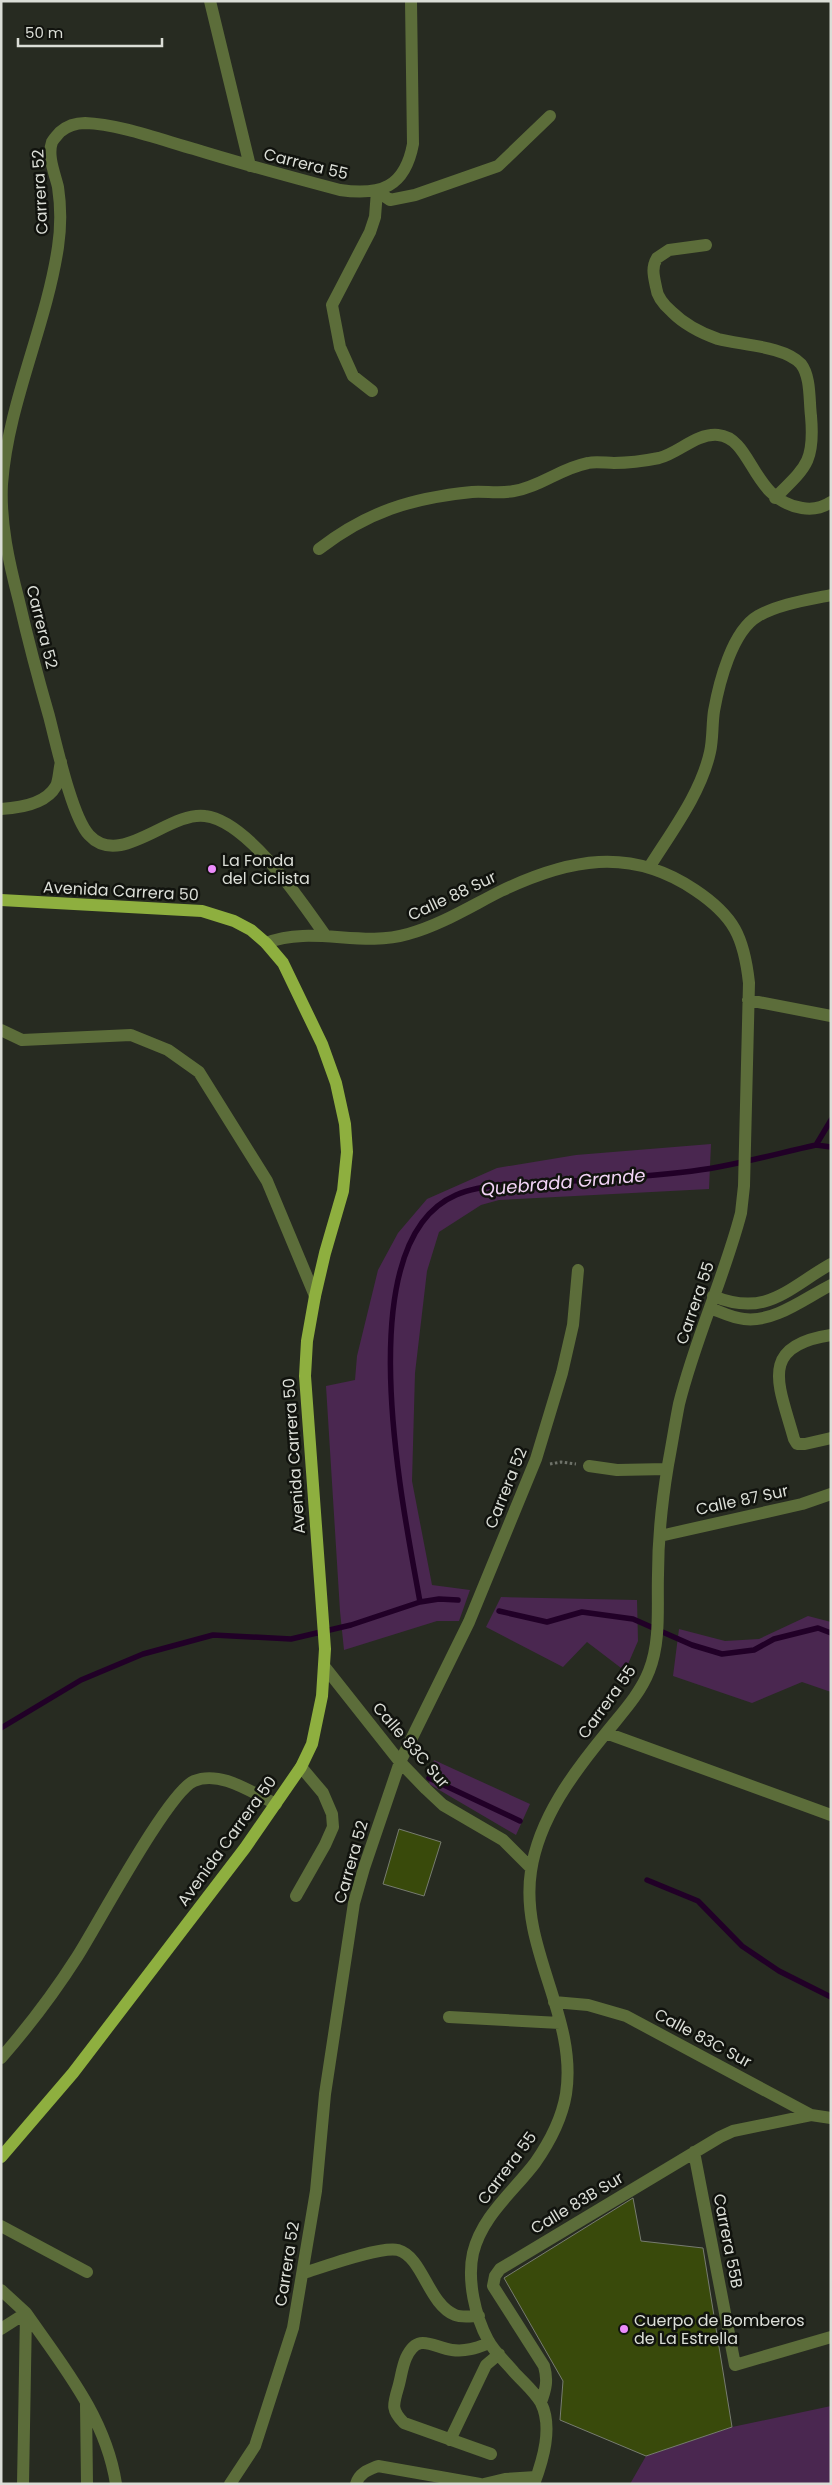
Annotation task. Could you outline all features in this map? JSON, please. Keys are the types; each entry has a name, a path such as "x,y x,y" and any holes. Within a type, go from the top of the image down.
{"main road":[{"name":"Avenida Carrera 50","path":"1,900 202,910 234,921 251,930 266,943 283,963 322,1044 336,1083 345,1124 347,1152 343,1191 325,1253 307,1341 305,1376 325,1649 318,1723 312,1744 301,1767 245,1848 73,2073 1,2157"}],"street":[{"path":"210,1 250,166"},
{"name":"Carrera 55","path":"59,132 72,125 89,124 142,134 340,190 360,193 377,191 400,177 410,163 413,144 411,1"},
{"path":"377,191 390,200 415,195 498,166 550,116"},
{"name":"Carrera 52","path":"59,132 52,142 51,155 58,189 61,219 58,246 53,276 12,425 2,487 8,558 61,762 80,822 88,834 97,841 122,845 190,816 206,816 220,820 245,838 284,877 325,934"},
{"path":"372,391 353,376 340,347 332,305 370,232 375,216 377,191"},
{"path":"706,245 670,250 657,258 653,272 656,293 663,303 682,321 707,335 789,355 802,365 808,379 813,435 811,453 801,472 775,498"},
{"path":"319,549 340,533 388,509 445,496 515,491 530,487 556,474 588,463 641,462 665,457 710,435 727,437 741,447 754,473 775,498 792,506 811,509 831,502"},
{"path":"650,866 697,788 710,752 714,710 726,666 738,637 757,617 797,602 831,595"},
{"path":"1,809 32,804 47,796 56,786 61,762"},
{"name":"Calle 88 Sur","path":"266,943 281,937 325,934 364,938 393,938 424,929 537,875 598,862 625,861 650,866"},
{"name":"Carrera 55","path":"535,2480 546,2442 546,2419 541,2402 489,2343 479,2316 472,2287 472,2255 481,2231 505,2196 535,2163 559,2118 566,2094 567,2074 560,2022 536,1944 531,1920 531,1868 546,1824 559,1797 642,1687 650,1669 655,1650 658,1618 660,1536 667,1469 680,1402 734,1239 741,1213 744,1186 748,1000 746,955 740,938 730,920 709,900 686,884 650,866"},
{"path":"748,1000 830,1016"},
{"path":"1,1030 22,1040 131,1035 168,1050 199,1072 267,1181 315,1296"},
{"path":"712,1302 747,1305 765,1302 794,1289 831,1264"},
{"name":"Carrera 52","path":"230,2484 256,2446 293,2328 304,2273 316,2190 325,2094 354,1903 400,1762 469,1622 536,1459 562,1373 573,1325 578,1270"},
{"path":"712,1302 732,1316 758,1319 788,1308 831,1285"},
{"path":"831,1335 813,1337 792,1347 782,1358 778,1374 797,1444 831,1438"},
{"path":"589,1466 617,1470 667,1469"},
{"name":"Calle 87 Sur","path":"660,1536 802,1504 831,1494"},
{"name":"Calle 83C Sur","path":"324,1666 400,1762 443,1805 503,1840 531,1868"},
{"path":"606,1733 831,1815"},
{"path":"296,1896 325,1845 332,1827 332,1814 323,1793 301,1767"},
{"path":"1,2058 26,2029 76,1958 180,1790 194,1781 212,1778 225,1780 276,1804"},
{"name":"Calle 83C Sur","path":"554,2002 588,2005 626,2016 811,2115 831,2118"},
{"path":"449,2017 560,2022"},
{"name":"Calle 83B Sur","path":"541,2402 546,2390 547,2378 544,2366 494,2286 495,2276 500,2269 694,2152 733,2131 811,2115"},
{"name":"Carrera 55B","path":"694,2152 735,2365 831,2337"},
{"path":"1,2226 87,2272"},
{"path":"304,2273 380,2251 398,2250 410,2258 421,2273 438,2304 457,2316 479,2316"},
{"path":"1,2290 26,2313 86,2399 112,2459 116,2484"},
{"path":"1,2330 26,2313"},
{"path":"23,2484 26,2313"},
{"path":"489,2343 472,2350 450,2350 429,2342 414,2346 406,2358 394,2403 395,2414 404,2422 490,2454"},
{"path":"450,2440 486,2365 499,2354"},
{"path":"86,2399 87,2484"},
{"path":"356,2484 358,2478 366,2471 378,2466 422,2479 480,2484"},
{"path":"484,2484 505,2479 535,2480"}],"path":[{"path":"526,1483 545,1466 560,1462 589,1466"}],"shaded area":[{"path":"711,1144 709,1189 499,1200 481,1205 439,1232 427,1271 415,1373 412,1481 432,1585 470,1590 459,1621 437,1621 344,1650 326,1386 355,1380 357,1356 378,1270 398,1233 427,1199 497,1168 576,1155"},
{"path":"501,1597 637,1600 638,1641 625,1671 587,1642 563,1667 486,1627"},
{"path":"808,1616 831,1622 831,1692 802,1682 752,1703 673,1676 679,1629 725,1641 759,1639"},
{"path":"434,1760 530,1804 516,1835 429,1784"},
{"path":"831,2406 831,2484 630,2484 646,2456 732,2427"}],"building":[{"path":"399,1829 441,1842 424,1896 383,1884"},
{"name":"Cuerpo de Bomberos de La Estrella","path":"633,2198 641,2241 703,2248 732,2427 646,2456 560,2420 563,2381 504,2278"}],"waterway":[{"path":"816,1145 831,1120"},
{"name":"Quebrada Grande","path":"420,1602 403,1507 395,1446 391,1382 392,1320 402,1266 422,1222 456,1195 490,1186 677,1173 730,1165 816,1145 831,1147"},
{"path":"1,1728 81,1680 143,1654 213,1635 291,1639 351,1625 420,1602 439,1599 458,1600"},
{"path":"499,1611 547,1622 582,1612 633,1619 692,1645 722,1654 754,1650 774,1639 818,1628 831,1633"},
{"path":"429,1778 520,1821"},
{"path":"647,1880 698,1901 742,1946 779,1971 831,1997"}],"place":[{"name":"La Fonda del Ciclista","path":"212,869"},
{"name":"Cuerpo de Bomberos de La Estrella","path":"624,2329"}]}
